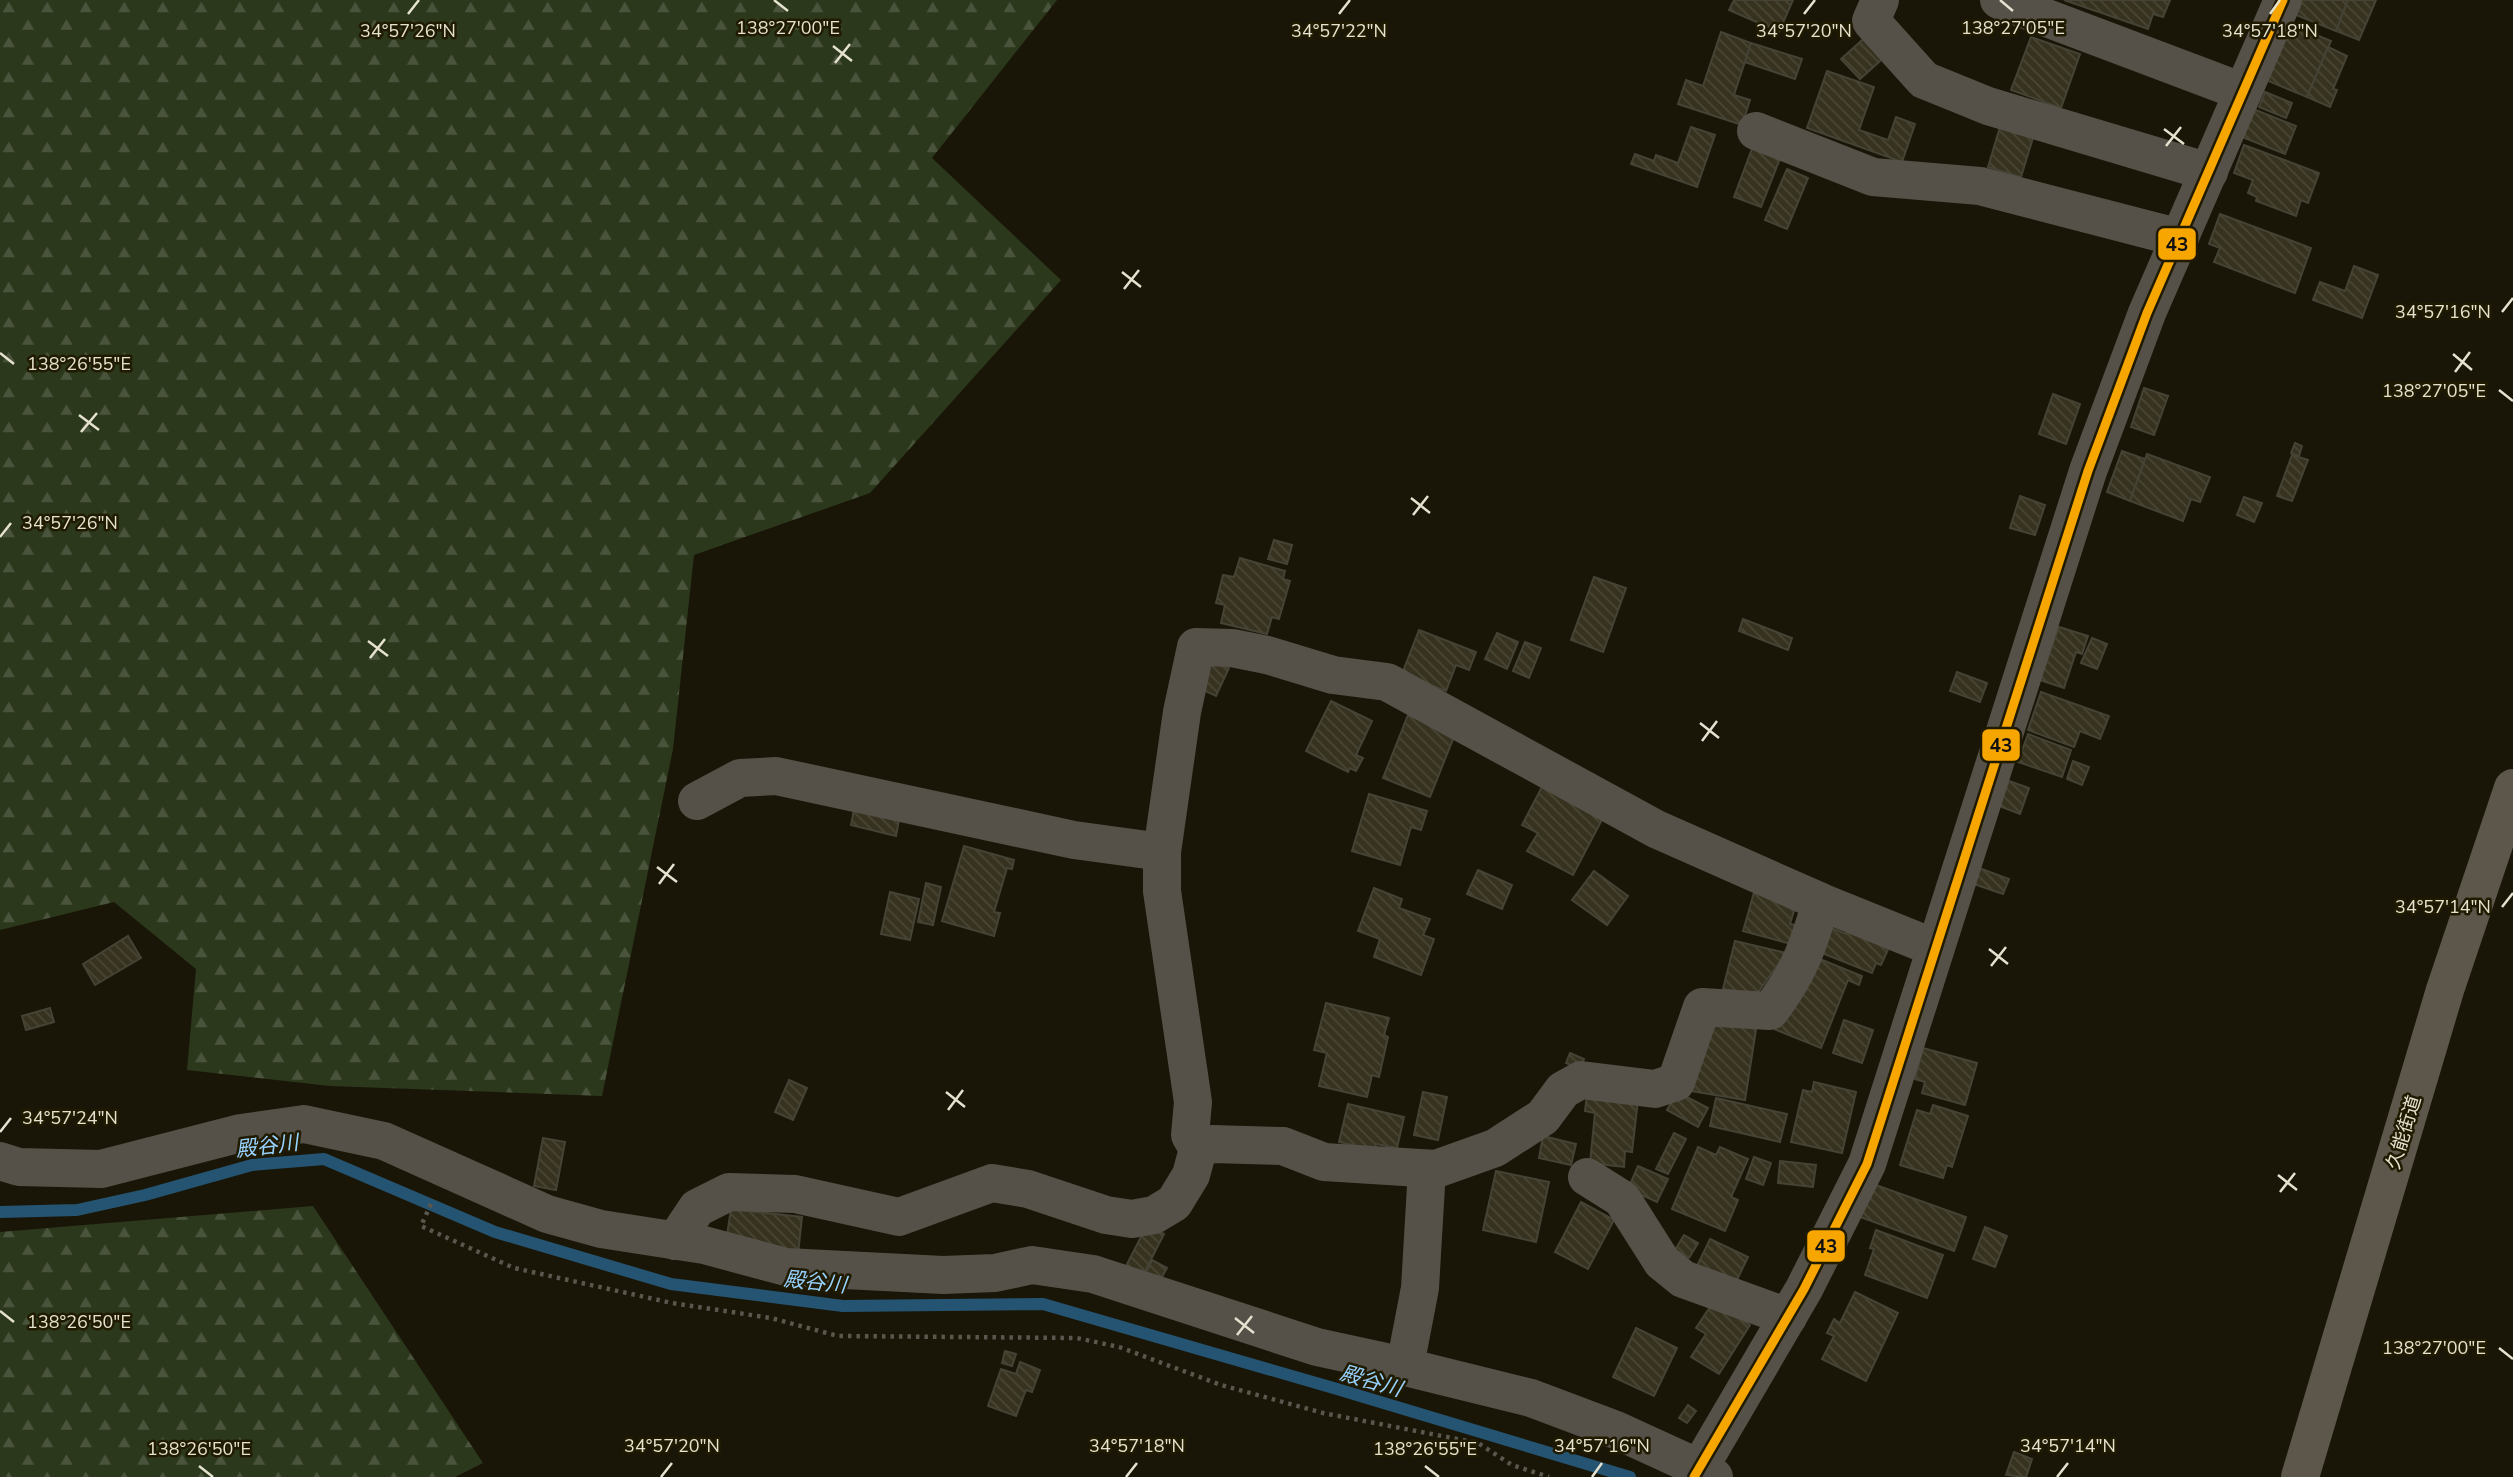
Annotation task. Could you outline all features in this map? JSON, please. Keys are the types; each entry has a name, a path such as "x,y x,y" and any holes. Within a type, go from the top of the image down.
{"highway":[{"name":"久能街道","path":"2300,1477 2445,990 2513,788"}],"street":[{"path":"1880,0 1871,21 1924,80 1988,106 2209,172"},
{"path":"1999,0 2243,92"},
{"path":"0,1161 19,1167 101,1169 241,1133 304,1124 384,1141 547,1214 601,1229 704,1245 786,1267 943,1275 995,1273 1032,1265 1093,1274 1317,1347 1531,1398 1616,1430 1702,1474 1804,1289 1867,1164 2088,471 2147,313 2283,0"},
{"path":"1756,131 1873,177 1980,186 2180,238"},
{"path":"675,1241 697,1208 729,1192 795,1194 900,1217 992,1183 1028,1189 1106,1215 1132,1219 1154,1215 1174,1203 1191,1175 1198,1149 1190,1135 1193,1102 1162,891 1162,852 1182,712 1196,647 1232,648 1267,654 1332,675 1387,682 1656,829 1821,902 1935,947"},
{"path":"697,801 740,778 776,776 1074,840 1162,852"},
{"path":"1198,1149 1212,1143 1283,1146 1324,1162 1436,1169 1495,1148 1543,1117 1563,1090 1581,1080 1655,1089 1676,1082 1702,1007 1770,1011 1790,984 1808,947 1821,902"},
{"path":"1405,1366 1420,1288 1427,1169"},
{"path":"1587,1177 1622,1199 1662,1262 1683,1279 1788,1317"}],"path":[{"path":"447,1168 421,1226 514,1268 672,1303 771,1318 838,1336 1077,1338 1119,1347 1221,1385 1323,1413 1478,1443 1512,1465 1549,1477"}],"green space":[{"path":"0,0 1057,0 932,158 1061,280 870,493 694,555 673,749 602,1096 330,1086 187,1070 196,969 114,902 0,930"},
{"path":"313,1206 483,1463 455,1477 0,1477 0,1232"}],"building":[{"path":"1734,0 1793,0 1779,32 1729,10"},
{"path":"2064,0 2170,0 2163,17 2153,14 2148,29"},
{"path":"2302,0 2348,0 2336,31 2296,15"},
{"path":"2348,0 2376,0 2359,40 2336,31"},
{"path":"2290,24 2331,41 2307,97 2266,80"},
{"path":"1721,32 1751,43 1734,95 1750,100 1742,125 1678,104 1686,80 1703,86"},
{"path":"1870,33 1889,53 1860,79 1841,59"},
{"path":"2031,37 2080,54 2061,108 2011,90"},
{"path":"1751,43 1802,59 1795,79 1745,62"},
{"path":"2328,47 2347,56 2333,89 2337,90 2330,107 2307,97"},
{"path":"1827,71 1874,87 1859,130 1888,140 1896,117 1915,124 1902,162 1807,128"},
{"path":"2265,92 2292,103 2286,118 2259,107"},
{"path":"2253,109 2296,126 2285,154 2242,137"},
{"path":"2003,117 2036,128 2021,177 1988,167"},
{"path":"1691,127 1715,135 1697,187 1631,164 1635,154 1654,161 1656,155 1678,163"},
{"path":"2244,145 2319,173 2308,203 2301,200 2296,216 2256,201 2257,197 2248,193 2253,180 2234,173"},
{"path":"1753,146 1781,156 1761,207 1734,197"},
{"path":"1787,169 1808,178 1787,229 1765,220"},
{"path":"2220,214 2311,248 2295,293 2214,262 2220,248 2209,244"},
{"path":"2354,266 2378,275 2362,318 2313,300 2320,282 2345,291"},
{"path":"2144,388 2168,396 2154,435 2131,427"},
{"path":"2053,394 2080,404 2066,444 2039,434"},
{"path":"2295,443 2302,446 2299,456 2291,453"},
{"path":"2122,451 2145,459 2130,501 2107,492"},
{"path":"2147,454 2210,477 2200,502 2191,499 2183,521 2130,501"},
{"path":"2292,455 2308,460 2292,501 2277,496"},
{"path":"2020,496 2045,505 2035,535 2010,528"},
{"path":"2244,497 2262,503 2254,522 2237,515"},
{"path":"1274,540 1292,545 1287,564 1268,559"},
{"path":"1240,558 1285,571 1283,579 1290,581 1279,619 1272,617 1267,634 1221,623 1225,605 1216,603 1223,575 1234,577"},
{"path":"1594,577 1626,588 1603,652 1571,640"},
{"path":"1743,619 1792,638 1788,650 1739,631"},
{"path":"2059,627 2088,636 2082,654 2076,652 2064,688 2040,680"},
{"path":"1419,630 1476,652 1469,670 1456,665 1446,691 1402,674"},
{"path":"1497,633 1518,642 1507,669 1485,659"},
{"path":"2092,638 2107,644 2097,669 2081,663"},
{"path":"1525,642 1541,648 1529,678 1513,671"},
{"path":"1211,658 1229,668 1216,696 1197,687"},
{"path":"1957,672 1987,683 1980,702 1950,691"},
{"path":"2041,692 2109,716 2100,739 2080,731 2074,747 2028,730"},
{"path":"1331,701 1372,721 1356,755 1363,758 1356,771 1350,768 1348,772 1306,751"},
{"path":"1408,715 1455,734 1430,797 1383,778"},
{"path":"2028,734 2071,750 2062,777 2018,762"},
{"path":"2073,761 2089,767 2082,785 2067,779"},
{"path":"2009,781 2029,788 2020,814 1999,806"},
{"path":"1544,783 1605,814 1573,875 1527,851 1538,833 1522,825"},
{"path":"1369,794 1427,811 1421,830 1411,827 1400,865 1352,851"},
{"path":"855,804 900,815 896,836 851,825"},
{"path":"964,846 1014,860 1012,869 1007,868 994,912 1000,913 994,936 942,921"},
{"path":"1979,868 2009,879 2003,894 1974,884"},
{"path":"1478,870 1512,885 1502,909 1467,894"},
{"path":"1594,871 1628,896 1607,925 1572,900"},
{"path":"926,883 941,887 933,925 918,922"},
{"path":"1374,888 1402,899 1399,908 1430,919 1423,935 1434,939 1421,975 1374,957 1380,939 1358,931"},
{"path":"1755,889 1797,901 1790,924 1796,925 1791,944 1743,931"},
{"path":"890,892 919,899 910,940 881,934"},
{"path":"1824,925 1846,934 1848,928 1890,945 1881,965 1876,963 1872,973 1814,950"},
{"path":"128,936 141,958 95,985 83,964"},
{"path":"1735,941 1786,953 1757,994 1723,989"},
{"path":"1805,953 1862,976 1859,985 1848,980 1821,1048 1774,1029"},
{"path":"1326,1003 1389,1018 1384,1035 1388,1037 1379,1077 1372,1075 1367,1097 1319,1086 1327,1053 1314,1050"},
{"path":"50,1008 54,1022 26,1030 22,1016"},
{"path":"1703,1015 1757,1023 1745,1100 1691,1091"},
{"path":"1844,1020 1873,1030 1862,1063 1833,1053"},
{"path":"1923,1048 1977,1063 1965,1105 1922,1093 1925,1082 1915,1079"},
{"path":"1570,1053 1584,1059 1580,1069 1566,1063"},
{"path":"789,1080 807,1088 793,1120 775,1112"},
{"path":"1814,1082 1856,1092 1842,1153 1791,1142 1803,1090 1812,1092"},
{"path":"1423,1092 1447,1097 1438,1140 1414,1135"},
{"path":"1677,1092 1708,1108 1698,1127 1667,1110"},
{"path":"1587,1094 1638,1100 1632,1152 1625,1151 1624,1167 1590,1163 1595,1113 1585,1111"},
{"path":"1716,1098 1787,1114 1780,1142 1710,1126"},
{"path":"1348,1104 1404,1117 1397,1148 1376,1144 1375,1150 1339,1142"},
{"path":"1933,1105 1968,1116 1952,1167 1947,1165 1943,1178 1900,1165 1917,1110 1930,1114"},
{"path":"1674,1133 1686,1139 1668,1174 1656,1169"},
{"path":"1543,1136 1576,1144 1571,1165 1539,1158"},
{"path":"543,1138 565,1142 556,1190 534,1186"},
{"path":"1698,1147 1716,1155 1720,1147 1748,1159 1731,1197 1738,1200 1725,1231 1672,1209"},
{"path":"1754,1157 1771,1163 1763,1185 1746,1179"},
{"path":"1780,1161 1816,1165 1813,1187 1778,1183"},
{"path":"1638,1166 1668,1179 1657,1202 1628,1189"},
{"path":"1496,1171 1549,1182 1536,1242 1483,1230"},
{"path":"1873,1184 1966,1217 1954,1251 1860,1217"},
{"path":"1581,1202 1614,1220 1588,1269 1555,1252"},
{"path":"731,1209 802,1217 798,1254 727,1235"},
{"path":"1147,1225 1164,1234 1141,1279 1124,1270"},
{"path":"1985,1227 2007,1236 1995,1267 1973,1259"},
{"path":"1876,1230 1943,1255 1927,1298 1865,1275 1874,1249 1870,1248"},
{"path":"1684,1235 1698,1243 1689,1258 1675,1250"},
{"path":"1710,1239 1748,1257 1735,1284 1697,1266"},
{"path":"1152,1260 1167,1268 1158,1284 1144,1277"},
{"path":"1855,1292 1898,1313 1866,1381 1822,1359 1834,1336 1827,1333 1834,1319 1840,1323"},
{"path":"1714,1301 1750,1325 1719,1374 1691,1357 1706,1334 1696,1328"},
{"path":"1636,1328 1677,1348 1654,1396 1613,1377"},
{"path":"1005,1351 1016,1354 1012,1366 1002,1363"},
{"path":"1020,1362 1040,1370 1032,1392 1026,1390 1016,1416 988,1406 1001,1369 1016,1374"},
{"path":"1688,1405 1696,1411 1687,1423 1679,1418"},
{"path":"2014,1452 2032,1459 2026,1477 2006,1475"}],"waterway":[{"name":"殿谷川","path":"0,1212 77,1210 145,1195 252,1165 324,1159 495,1232 671,1284 843,1306 1043,1304 1630,1477"}],"transit line":[{"name":"43","path":"1694,1477 1804,1289 1867,1164 2088,471 2147,313 2283,0"}]}
